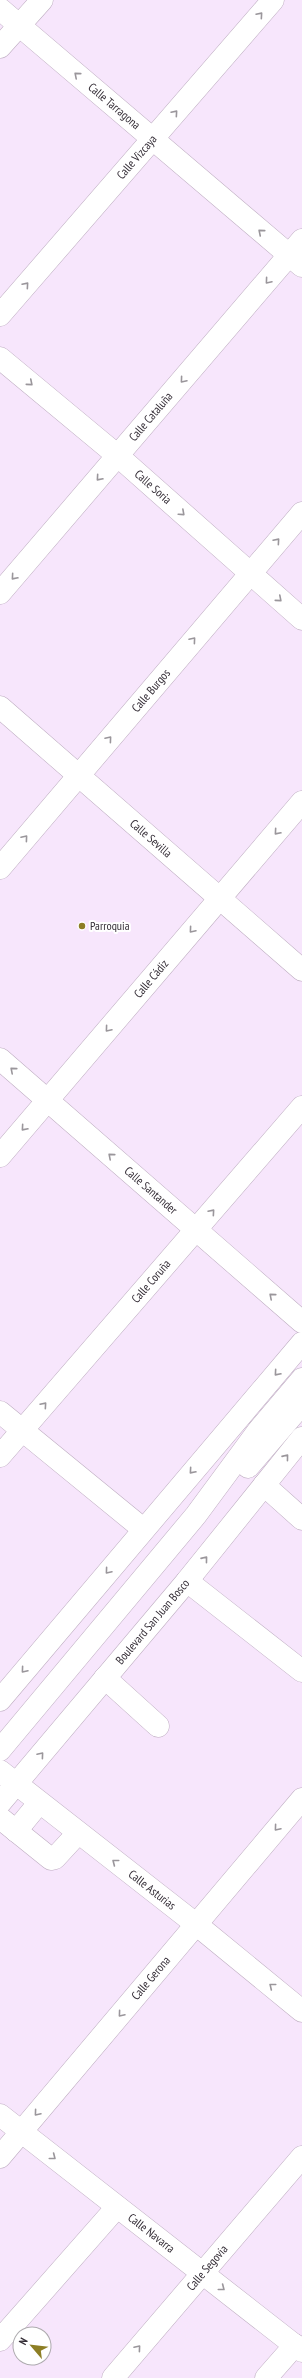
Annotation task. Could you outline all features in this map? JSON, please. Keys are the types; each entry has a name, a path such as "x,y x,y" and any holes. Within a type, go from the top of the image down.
{"street":[{"path":"0,47 42,0"},
{"name":"Calle Vizcaya","path":"0,315 273,0"},
{"name":"Calle Tarragona","path":"0,9 153,140 298,254"},
{"name":"Calle Cataluña","path":"0,593 118,456 298,254"},
{"name":"Calle Soria","path":"0,358 118,456 302,619"},
{"name":"Calle Burgos","path":"0,868 249,573 302,513"},
{"name":"Calle Sevilla","path":"0,707 80,774 302,970"},
{"name":"Calle Cádiz","path":"0,1156 302,802"},
{"name":"Calle Santander","path":"0,1059 302,1322"},
{"name":"Calle Coruña","path":"0,1456 302,1107"},
{"path":"0,1700 143,1529 302,1343"},
{"path":"0,1750 196,1515 258,1431 302,1379"},
{"path":"196,1515 240,1475 302,1404"},
{"path":"0,1412 143,1529"},
{"name":"Boulevard San Juan Bosco","path":"0,1803 8,1778 105,1678 187,1581 302,1438"},
{"path":"264,1485 302,1519"},
{"path":"187,1581 302,1671"},
{"path":"105,1678 158,1726"},
{"name":"Calle Asturias","path":"8,1778 196,1925 302,2011"},
{"name":"Calle Gerona","path":"0,2157 302,1798"},
{"path":"39,1803 8,1825 51,1859 55,1858 78,1833"},
{"name":"Calle Navarra","path":"0,2116 298,2348"},
{"name":"Calle Segovia","path":"113,2378 202,2272 302,2157"},
{"path":"0,2340 117,2207"},
{"path":"266,2378 298,2348"}],"place":[{"name":"Parroquia","path":"82,926"}]}
